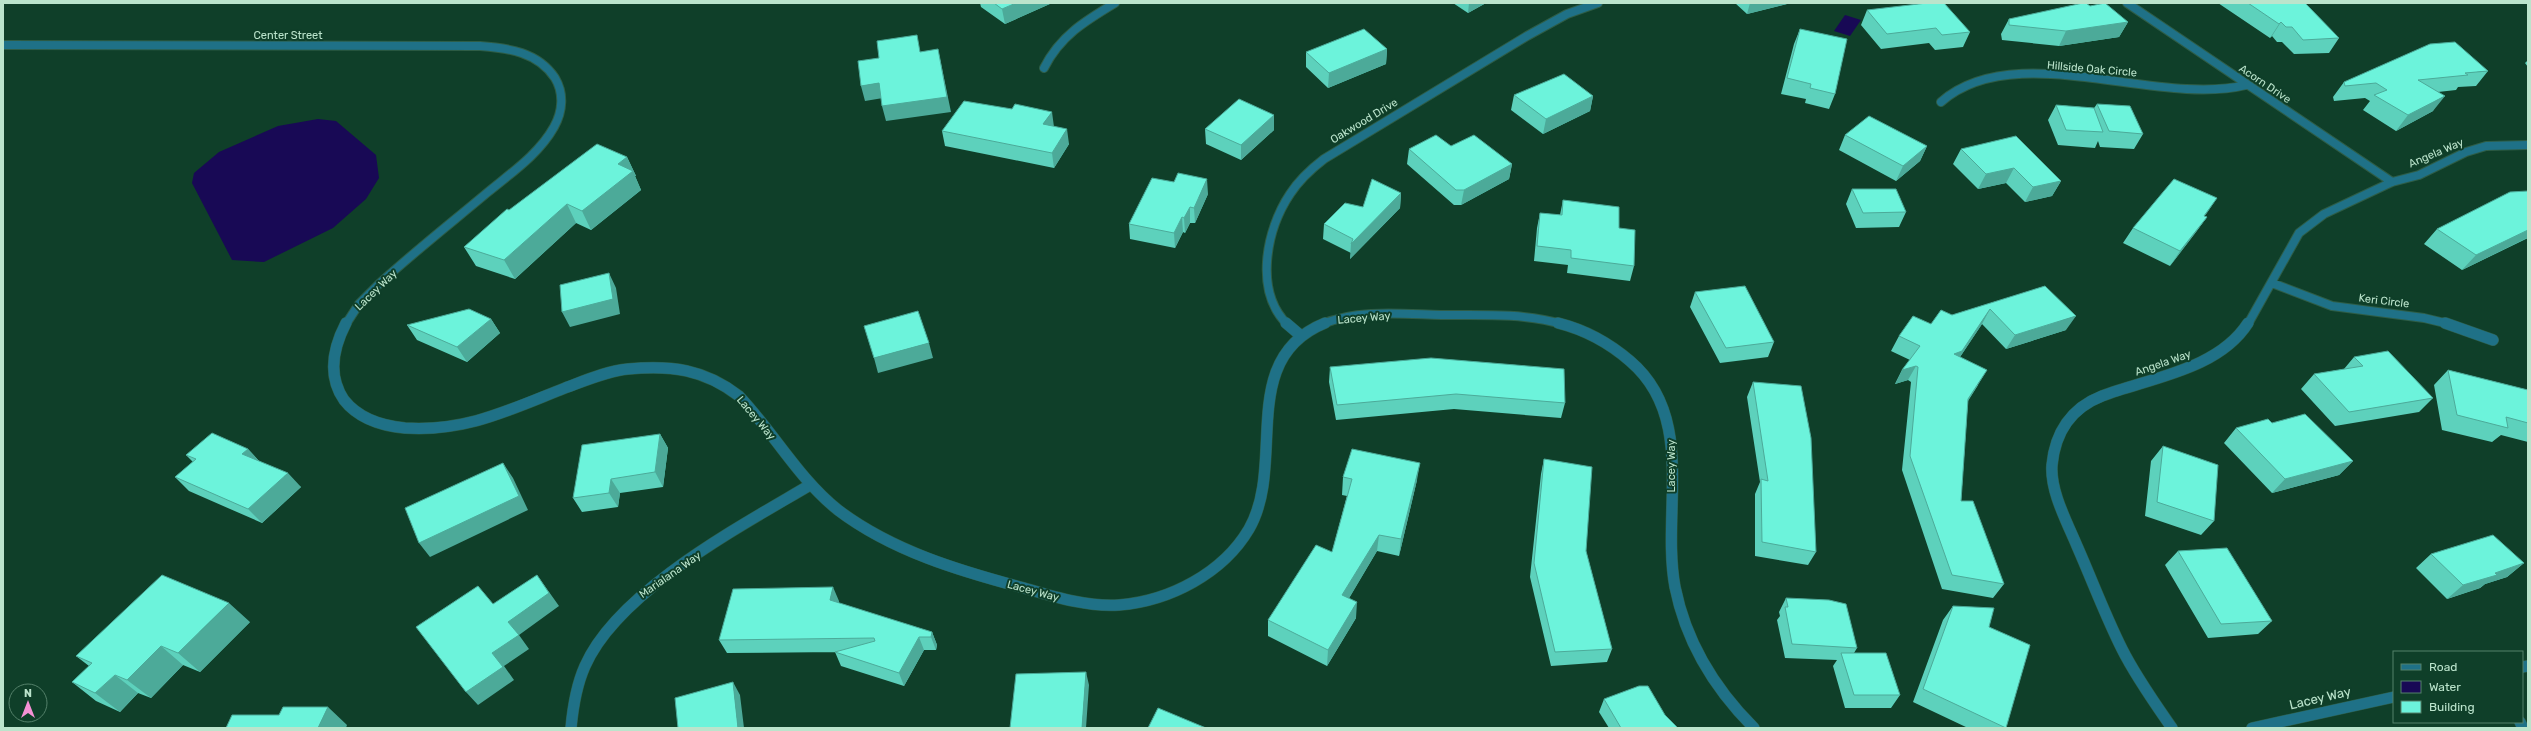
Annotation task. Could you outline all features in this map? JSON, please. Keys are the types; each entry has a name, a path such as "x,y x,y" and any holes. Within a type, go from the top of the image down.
{"street":[{"path":"1044,68 1058,41 1071,30 1115,3"},
{"name":"Oakwood Drive","path":"1300,335 1285,323 1274,308 1268,294 1267,279 1270,238 1275,221 1285,201 1299,182 1324,159 1527,36 1567,14 1598,3"},
{"name":"Acorn Drive","path":"2128,3 2246,85 2392,182"},
{"name":"Center Street","path":"3,45 495,48 520,52 540,62 554,76 558,84"},
{"name":"Hillside Oak Circle","path":"1941,102 1964,85 1979,80 2014,76 2062,77 2216,91 2246,85"},
{"name":"Lacey Way","path":"558,84 562,102 561,112 549,135 538,148 377,286 353,312 336,344 333,361 334,378 340,393 348,406 379,423 415,430 436,430 482,420 603,373 637,366 684,369 705,375 729,388 810,485 851,519 879,536 972,574 1057,598 1094,605 1117,605 1154,598 1193,583 1215,567 1230,553 1253,522 1263,484 1267,416 1275,377 1289,346 1300,335 1329,322 1363,316 1521,316 1561,322 1582,330 1621,352 1639,368 1654,386 1664,406 1670,427 1673,448 1671,547 1676,593 1684,620 1710,674 1727,699 1754,728"},
{"name":"Angela Way","path":"2172,728 2147,692 2122,649 2063,512 2054,484 2052,466 2054,450 2059,434 2076,410 2087,403 2102,396 2186,370 2220,350 2247,325 2272,283 2291,245 2310,222 2392,182 2419,175 2466,152 2486,146 2510,144 2528,145"},
{"name":"Keri Circle","path":"2272,283 2332,306 2424,318 2458,326 2493,340"},
{"name":"Marialana Way","path":"571,728 576,696 583,672 620,614 639,596 672,570 810,485"},
{"name":"Lacey Way","path":"2252,728 2393,697"}],"water":[{"path":"1845,15 1861,20 1850,36 1834,31"},
{"path":"318,119 336,121 376,155 379,178 366,199 333,228 264,262 232,260 192,183 194,173 219,152 278,126"}],"building":[{"path":"994,3 1016,3 1002,9"},
{"path":"1927,3 1944,3 1970,32 1942,35 1936,28 1887,34 1867,10"},
{"path":"2083,3 2090,6 2105,3 2128,22 2066,31 2009,25 2009,19"},
{"path":"2248,3 2305,3 2339,38 2303,40 2292,27 2286,27 2281,22 2279,24"},
{"path":"1364,29 1387,49 1329,73 1306,52"},
{"path":"1800,29 1847,39 1835,94 1810,88 1811,84 1787,78"},
{"path":"917,35 920,52 938,49 947,97 882,106 879,83 861,86 858,61 879,58 877,41"},
{"path":"2455,42 2488,71 2465,73 2468,75 2418,80 2445,96 2408,115 2374,95 2387,90 2376,83 2345,86 2344,82 2430,44"},
{"path":"1564,74 1593,96 1546,119 1514,95"},
{"path":"1239,99 1274,115 1241,145 1205,129"},
{"path":"964,101 1012,109 1015,104 1052,112 1043,124 1067,129 1052,153 942,131"},
{"path":"2097,104 2130,106 2143,134 2109,131"},
{"path":"2056,105 2094,108 2103,132 2066,130"},
{"path":"1869,116 1927,146 1903,166 1845,135"},
{"path":"1436,135 1451,146 1474,135 1512,164 1464,190 1456,190 1409,149"},
{"path":"2016,136 2061,181 2033,187 2014,168 1986,174 1961,149"},
{"path":"597,144 627,157 618,164 633,171 582,211 567,204 504,260 464,247 507,209 509,210"},
{"path":"1178,173 1207,179 1194,208 1190,207 1184,218 1182,217 1174,233 1129,224 1152,178 1174,182"},
{"path":"1372,179 1401,193 1351,244 1353,239 1324,224 1345,203 1363,207"},
{"path":"2174,179 2217,198 2204,216 2207,217 2180,251 2133,228"},
{"path":"1852,189 1896,189 1906,212 1863,213"},
{"path":"2528,191 2528,230 2476,255 2437,229 2510,192"},
{"path":"1563,200 1619,207 1619,228 1635,230 1634,266 1571,258 1571,250 1537,246 1540,213 1562,215"},
{"path":"609,273 613,299 562,312 560,285"},
{"path":"1745,286 1774,342 1726,348 1695,292"},
{"path":"2045,286 2076,316 2015,335 1990,309 1962,351 1954,354 1987,370 1968,399 1961,501 1973,501 2004,584 1952,575 1910,456 1918,367 1916,366 1902,370 1920,346 1899,336 1913,316 1931,324 1941,310 1952,315"},
{"path":"469,309 491,319 457,347 407,325"},
{"path":"918,311 929,343 874,358 864,326"},
{"path":"2388,351 2433,398 2349,412 2314,374 2363,366 2354,357"},
{"path":"1431,358 1564,369 1565,403 1456,394 1337,405 1330,367"},
{"path":"2448,370 2528,390 2528,423 2506,417 2508,428 2457,415"},
{"path":"1753,382 1801,386 1811,438 1816,552 1762,542 1761,479 1768,481"},
{"path":"2305,414 2353,461 2285,479 2236,428 2268,419 2272,423"},
{"path":"212,433 248,449 242,454 288,473 248,509 175,477 196,459 186,455"},
{"path":"660,434 655,472 611,479 609,493 573,498 582,445"},
{"path":"2163,446 2218,465 2214,521 2157,502"},
{"path":"1352,449 1420,463 1401,539 1379,535 1342,595 1357,602 1328,650 1268,620 1316,545 1332,552 1352,479 1343,477"},
{"path":"1544,459 1592,467 1586,551 1612,649 1555,652 1534,563"},
{"path":"503,463 519,496 419,543 405,508"},
{"path":"2493,535 2524,563 2495,573 2497,575 2463,585 2431,554"},
{"path":"2227,548 2272,621 2221,624 2178,551"},
{"path":"162,575 229,603 178,653 161,646 127,680 115,675 95,693 72,682 92,663 76,656"},
{"path":"537,575 549,593 508,622 519,635 492,653 503,667 466,692 416,627 478,586 493,604"},
{"path":"833,587 830,600 932,632 931,637 919,637 899,673 835,652 875,641 874,638 719,640 733,589"},
{"path":"1786,598 1829,600 1846,604 1857,648 1792,644 1785,607 1788,607"},
{"path":"1953,606 1994,608 1989,627 2030,645 2006,728 1923,689"},
{"path":"1841,653 1886,653 1900,695 1854,695"},
{"path":"1086,672 1082,728 1010,728 1016,674"},
{"path":"733,682 738,728 678,728 675,698"},
{"path":"1639,686 1648,686 1665,715 1678,728 1621,728 1604,699"},
{"path":"283,707 328,707 318,728 226,728 232,715 279,715"},
{"path":"1158,708 1206,728 1148,728"}]}
